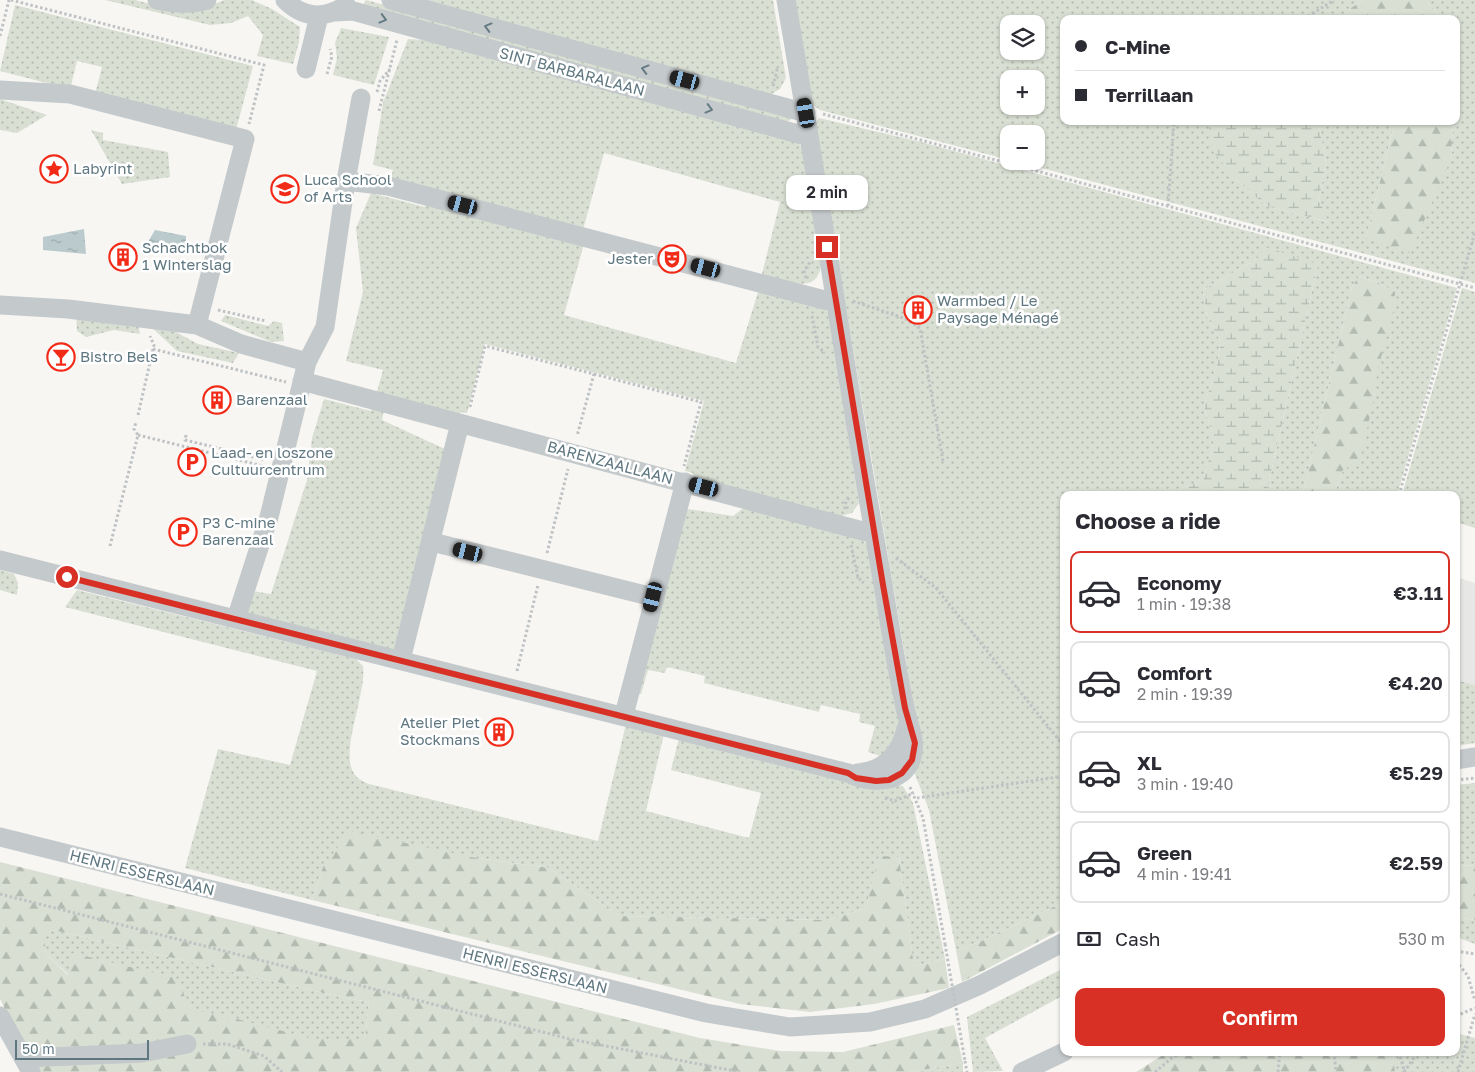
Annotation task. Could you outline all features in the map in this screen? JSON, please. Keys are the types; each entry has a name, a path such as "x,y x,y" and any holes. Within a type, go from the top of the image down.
{"street":[{"path":"157,0 171,4 192,4 207,0"},
{"name":"SINT BARBARALAAN","path":"285,0 295,10 327,14 353,11 809,137"},
{"path":"306,68 327,14 351,0"},
{"name":"SINT BARBARALAAN","path":"391,0 806,113"},
{"path":"786,0 874,534 908,723 915,743 912,760 902,773 889,780 876,781 856,778 848,773"},
{"path":"0,90 70,94 245,139 197,325"},
{"path":"236,619 269,517 273,463 307,362 325,327 360,98"},
{"path":"346,181 388,186 804,288 835,293"},
{"path":"0,305 68,309 197,325 241,344 307,362"},
{"name":"BARENZAALLAAN","path":"301,383 464,419 684,477 874,534"},
{"path":"401,660 464,419"},
{"path":"624,715 684,477"},
{"path":"835,522 871,514"},
{"path":"432,542 653,597"},
{"path":"0,560 624,715 848,773 869,772 881,768 899,751 908,723"},
{"path":"1460,759 1475,757"},
{"name":"HENRI ESSERSLAAN","path":"0,837 706,1013 790,1027 870,1022 925,1009 980,986 1060,944"},
{"path":"0,1016 28,1065 142,1052 187,1044"},
{"path":"1022,1072 1060,1054"}],"path":[{"path":"0,36 10,0 264,65 245,139"},
{"path":"1310,15 1334,0"},
{"path":"380,107 398,37 405,42"},
{"path":"806,113 816,112 1475,288"},
{"path":"1168,206 1174,125"},
{"path":"1401,491 1475,232"},
{"path":"804,288 804,271 813,258"},
{"path":"835,293 906,319 920,328 943,461"},
{"path":"202,306 266,321"},
{"path":"138,415 153,348 145,320"},
{"path":"464,419 486,346 701,402 684,477"},
{"path":"153,348 301,383"},
{"path":"575,444 594,374"},
{"path":"136,422 134,430 138,435 220,455 273,463"},
{"path":"110,546 138,435"},
{"path":"186,435 185,440 273,463"},
{"path":"220,455 222,449"},
{"path":"893,556 936,588 1060,741"},
{"path":"967,1072 923,818 917,798 1060,777"},
{"path":"1460,780 1475,778"},
{"path":"0,894 570,1039 740,1072"},
{"path":"1460,952 1475,954"},
{"path":"1460,966 1468,976 1475,1001"},
{"path":"1460,1014 1475,1008"},
{"path":"1458,1072 1475,1014"},
{"path":"187,1044 227,1044 264,1056 282,1072"},
{"path":"1155,1072 1175,1056"},
{"path":"1278,1072 1280,1056"},
{"path":"1334,1056 1336,1072"},
{"path":"1400,1056 1404,1071"},
{"path":"1404,1071 1415,1056"}],"shaded area":[{"path":"1460,578 1475,583 1475,685 1460,681"}],"green space":[{"path":"105,0 135,0 173,10 203,9 224,0 252,0 272,9 300,27 299,42 293,64 257,56 263,35 248,16 231,23 210,25"},
{"path":"366,0 787,113 791,120 785,122 360,9"},
{"path":"421,0 773,0 786,78 780,89 768,96"},
{"path":"795,0 1363,0 1351,8 1347,15 1060,15 1060,125 1209,125 1236,179 1266,206 1328,222 1319,200 1326,162 1318,125 1394,125 1366,238 1451,159 1453,125 1460,125 1460,15 1438,15 1426,0 1475,0 1475,283 1045,169 1045,125 1000,125 1000,158 820,110 813,105"},
{"path":"1363,0 1426,0 1438,15 1347,15 1351,8"},
{"path":"15,5 253,66 236,130 95,94 102,67 77,61 70,89 0,71"},
{"path":"341,28 389,37 374,85 333,75 337,58 335,43"},
{"path":"408,39 439,41 793,137 803,149 821,266 818,275 813,281 798,284 762,274 780,202 604,153 583,230 391,178 393,170 373,165 383,103"},
{"path":"0,99 47,115 17,133 0,130"},
{"path":"819,118 921,142 1000,164 1000,170 1024,170 1457,288 1398,491 1335,491 1374,398 1384,285 1359,276 1352,287 1303,491 1267,491 1318,264 1257,259 1203,290 1207,317 1221,342 1217,365 1204,406 1214,440 1203,481 1174,491 1060,491 1060,904 979,942 956,950 929,810 914,772 920,745 815,124"},
{"path":"1209,125 1318,125 1326,162 1319,200 1329,222 1266,206 1236,179 1211,149"},
{"path":"1394,125 1453,125 1451,159 1410,253 1366,238"},
{"path":"91,130 103,133 103,140 168,152 170,177 122,184"},
{"path":"371,193 425,207 427,202 584,244 564,315 736,363 759,289 822,306 828,312 859,503 852,513 838,517 692,477 693,473 685,471 704,401 485,344 467,413 461,412 459,416 376,395 383,370 346,361 363,292 356,228"},
{"path":"1265,247 1318,264 1267,491 1173,491 1203,481 1214,440 1204,406 1217,365 1221,342 1207,317 1203,290 1257,259"},
{"path":"1359,276 1384,285 1395,292 1394,308 1377,373 1374,398 1360,460 1343,470 1335,491 1303,491 1352,287"},
{"path":"1462,288 1475,292 1475,528 1460,523 1460,491 1403,491"},
{"path":"76,314 138,324 140,334 114,330 86,337 77,331"},
{"path":"225,315 268,326 274,321 282,323 284,341 271,342 221,321"},
{"path":"163,325 198,344 239,353 233,363 177,351 150,326"},
{"path":"324,399 371,411 372,407 384,410 382,420 445,449 399,653 244,614 252,591 271,594 307,480 312,438"},
{"path":"746,506 856,534 870,547 899,719 899,733 895,747 880,756 868,752 875,726 859,722 860,714 821,705 819,712 704,683 705,676 667,667 665,673 648,670 641,694 634,694 682,508 733,516"},
{"path":"0,570 14,574 18,583 17,595 0,590"},
{"path":"77,590 356,659 363,666 363,678 350,754 351,767 359,779 369,784 598,841 626,724 664,734 646,811 749,838 761,793 671,770 679,738 903,786 913,803 945,959 914,966 899,857 879,857 866,908 829,920 619,916 549,868 471,857 323,867 312,900 185,868 218,749 290,765 317,671 65,607"},
{"path":"1460,681 1475,685 1475,743 1460,745"},
{"path":"1475,783 1475,866 1460,865 1460,785"},
{"path":"350,831 471,857 549,868 619,916 829,920 866,908 879,856 899,857 914,966 945,959 949,988 874,1004 810,1012 740,1004 312,900 323,867"},
{"path":"0,862 700,1038 780,1051 843,1052 954,1025 963,1063 910,1072 37,1072 0,999","holes":["53,930 369,1002 365,1039 313,1039 222,1015 191,1010 176,978 72,953 68,975 46,954 44,937"]},
{"path":"1460,865 1475,866 1475,920 1460,918"},
{"path":"1060,904 1060,930 962,982 956,950 979,942"},
{"path":"1460,918 1475,920 1475,944 1460,938"},
{"path":"53,930 369,1002 365,1039 313,1039 284,1072 69,975 46,954 43,937"},
{"path":"1060,970 1060,997 985,1038 1003,1071 973,1072 967,1017"},
{"path":"1460,1034 1475,1038 1475,1072 1395,1072 1393,1056 1460,1056"},
{"path":"1161,1056 1393,1056 1395,1072 1136,1072"},
{"path":"963,1063 963,1072 910,1072"}],"water":[{"path":"84,229 86,254 43,250 43,237"},
{"path":"155,230 186,236 186,252 142,252"}],"place":[{"name":"Labyrint","path":"54,169"},
{"name":"Luca School of Arts","path":"285,189"},
{"name":"Schachtbok 1 Winterslag","path":"123,257"},
{"name":"Jester","path":"672,259"},
{"name":"Warmbed / Le Paysage Ménagé","path":"918,310"},
{"name":"Bistro Bels","path":"61,357"},
{"name":"Barenzaal","path":"217,400"},
{"name":"Laad- en loszone Cultuurcentrum","path":"192,462"},
{"name":"P3 C-mine Barenzaal","path":"183,532"},
{"name":"Atelier Piet Stockmans","path":"499,732"}],"route":[{"path":"67,577 676,728 848,773 856,778 876,781 889,780 902,773 912,760 915,743 908,723 883,585 827,247"}]}
